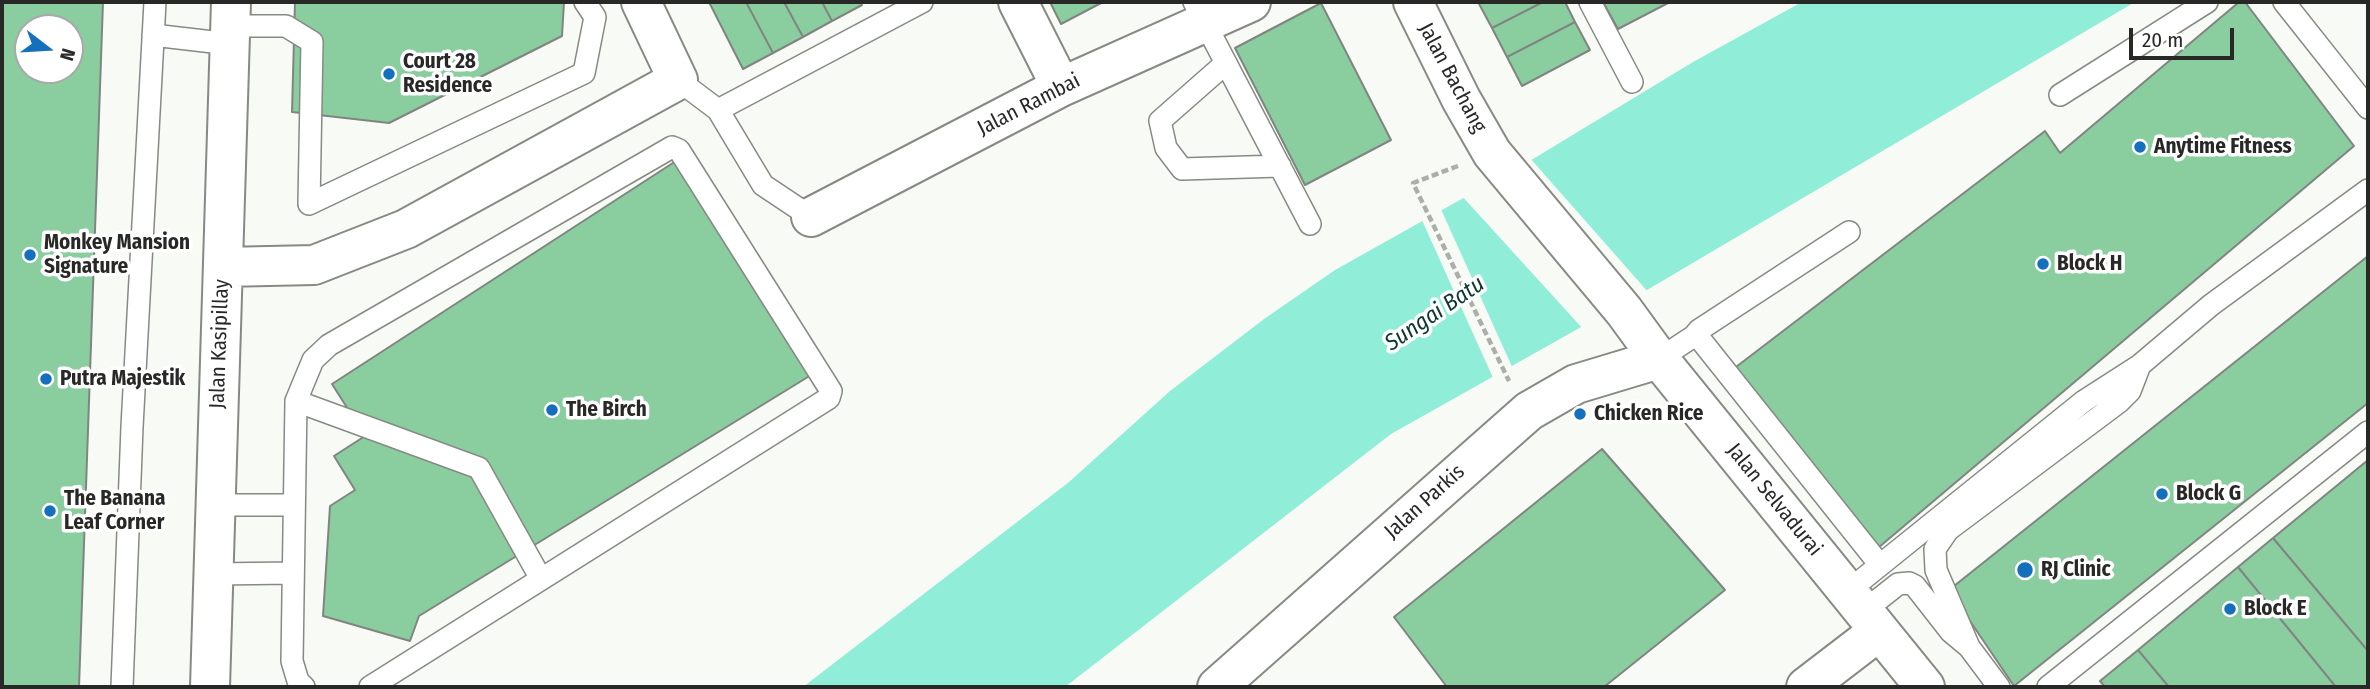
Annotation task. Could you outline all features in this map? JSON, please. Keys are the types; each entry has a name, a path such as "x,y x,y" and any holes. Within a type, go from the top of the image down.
{"street":[{"path":"223,267 314,265 406,229 678,80 641,2"},
{"path":"1018,2 1061,87"},
{"name":"Jalan Rambai","path":"811,217 1200,13 1251,2"},
{"name":"Jalan Bachang","path":"1413,2 1461,99 1492,153 1625,311"},
{"name":"Jalan Kasipillay","path":"210,687 230,24"},
{"name":"Jalan Selvadurai","path":"1625,311 1659,359 1925,687"},
{"name":"Jalan Parkis","path":"1217,687 1529,411 1576,384 1659,359"},
{"path":"1806,687 1864,611"}],"lane":[{"path":"122,687 131,441 155,2"},
{"path":"153,35 230,24 286,26 312,42 309,204 584,73 595,17 585,2"},
{"path":"718,110 922,2"},
{"path":"1590,2 1632,82"},
{"path":"2060,94 2207,2"},
{"path":"2284,2 2368,108"},
{"path":"1200,13 1310,224"},
{"path":"1226,63 1160,121 1166,148 1182,169 1280,166"},
{"path":"678,80 718,110 763,185 811,217"},
{"path":"304,687 298,681 292,661 296,401 313,360 329,345 672,148 679,150 831,391 829,398 370,687"},
{"path":"1864,611 1880,565 2084,401 2140,365 2211,305 2368,190"},
{"path":"1659,359 1849,232"},
{"path":"1696,334 1880,565"},
{"path":"1969,647 1936,570 1935,550 1948,530 2119,402 2130,391 2140,365"},
{"path":"296,401 479,468 541,579"},
{"path":"2048,687 2368,432"},
{"path":"215,505 294,505"},
{"path":"213,574 293,573"},
{"path":"1864,611 1898,584 1909,583 1915,586 1951,632 1969,647 1999,687"}],"path":[{"path":"1492,153 1413,183 1508,380"}],"water":[{"name":"Sungai Batu","path":"1802,2 2135,2 1647,290 1391,434 1065,687 803,687 1069,482 1170,391 1264,319 1335,270 1533,159 1693,62"}],"pier":[{"path":"1529,157 1649,293 1584,330 1461,195"},
{"path":"1440,207 1513,369 1494,380 1421,218"}],"building":[{"name":"Putra Majestik","path":"2,2 103,2 79,687 2,687"},
{"name":"Court 28 Residence","path":"295,2 564,2 562,36 389,123 292,112"},
{"path":"709,2 746,2 773,53 743,69"},
{"path":"746,2 784,2 803,37 773,53"},
{"path":"784,2 822,2 832,21 803,37"},
{"path":"822,2 860,2 862,5 832,21"},
{"path":"1050,2 1103,2 1061,24"},
{"path":"1478,2 1543,2 1492,28"},
{"path":"1543,2 1565,2 1575,22 1507,57 1492,28"},
{"path":"1603,2 1670,2 1618,29"},
{"name":"Block H","path":"2239,2 2245,2 2354,146 1878,548 1732,370 2045,131 2060,153"},
{"path":"1321,3 1391,140 1305,185 1235,48"},
{"path":"1575,22 1590,50 1522,86 1507,57"},
{"name":"The Birch","path":"679,159 816,372 419,616 410,641 323,616 330,506 355,490 334,456 365,436 332,384"},
{"name":"Block G","path":"2368,256 2368,403 2014,686 1949,590"},
{"path":"1602,449 1725,590 1604,687 1447,687 1394,617"},
{"path":"2368,460 2368,651 2273,538"},
{"path":"2273,538 2368,651 2368,687 2336,687 2238,567"},
{"name":"Block E","path":"2238,567 2336,687 2169,687 2138,650"},
{"path":"2138,650 2169,687 2105,687 2100,681"}],"place":[{"name":"Court 28 Residence","path":"389,74"},
{"name":"Anytime Fitness","path":"2140,147"},
{"name":"Monkey Mansion Signature","path":"30,255"},
{"name":"Block H","path":"2043,264"},
{"name":"Putra Majestik","path":"46,379"},
{"name":"The Birch","path":"552,410"},
{"name":"Chicken Rice","path":"1580,414"},
{"name":"Block G","path":"2162,494"},
{"name":"The Banana Leaf Corner","path":"50,511"},
{"name":"RJ Clinic","path":"2025,570"},
{"name":"Block E","path":"2230,609"}]}
